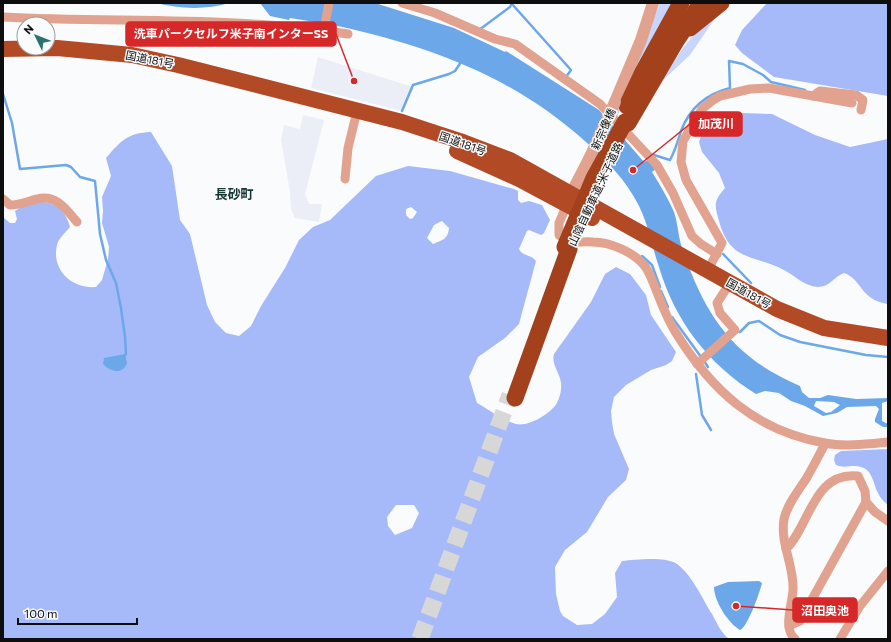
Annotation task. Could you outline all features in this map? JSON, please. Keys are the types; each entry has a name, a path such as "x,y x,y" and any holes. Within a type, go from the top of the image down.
{"highway":[{"path":"625,121 643,72 681,3"},
{"name":"山陰自動車道;米子道路","path":"512,397 594,178 672,39 695,3"},
{"name":"山陰自動車道;米子道路","path":"567,248 625,121 701,3"},
{"path":"676,41 721,3"},
{"name":"国道181号","path":"3,49 57,48 132,55 178,65 460,141 503,157 569,199 705,271 773,317 812,333 862,344 888,346"},
{"name":"国道181号","path":"3,58 48,57 112,61 159,69 356,114"},
{"name":"国道181号","path":"728,286 777,309 824,328 888,338"}],"street":[{"path":"324,26 329,3"},
{"path":"402,3 442,16 495,39 515,44 600,104 657,166 673,193 692,236 701,244 717,254"},
{"name":"新宗像橋","path":"569,199 615,102 641,40 653,3"},
{"path":"3,16 324,26 348,34"},
{"path":"705,271 717,254 722,243 712,228 686,180 681,162 683,141 702,108 713,100 750,89 769,88 852,103"},
{"path":"813,96 820,91 856,95 863,100 861,110"},
{"path":"345,179 348,148 356,114"},
{"path":"3,199 10,205 22,204 37,199 50,198 65,208 77,222"},
{"path":"569,199 559,224 559,235 568,242 594,242 613,246 631,254 644,265 668,319 723,395 748,413 790,433 825,444 888,442"},
{"path":"699,363 735,330 720,312 717,303 728,286"},
{"path":"795,639 790,633 789,626 793,589 792,569 783,534 784,518 790,504 825,444"},
{"path":"786,550 793,542 818,496 833,480 844,476 858,476 865,491 866,502 800,621 789,626"},
{"path":"866,502 875,512 888,521"},
{"path":"840,639 860,606 888,571"}],"shaded area":[{"path":"156,3 229,3 211,7 192,8 174,7"},
{"path":"260,3 375,3 454,28 505,52 506,51 599,110 644,162 651,159 657,168 652,172 674,212 681,244 691,272 701,294 724,331 756,362 800,386 802,392 809,398 820,398 828,395 856,399 888,398 888,401 882,403 882,421 888,424 888,427 883,427 875,422 879,409 876,406 847,407 837,413 823,416 805,406 791,401 779,393 765,391 756,394 723,369 708,355 696,340 674,305 666,287 648,229 639,206 622,179 586,142 557,118 526,97 463,64 396,41 361,31 324,23 318,22 318,26 315,22 290,18 289,20 270,16","holes":["816,401 834,402 840,405 831,412 826,413 814,406"]},
{"path":"660,3 676,3 635,77 616,119 614,116"},
{"path":"767,3 888,3 888,96 774,77 742,53 735,45 742,30"},
{"path":"722,8 690,55 661,82 688,42 712,16"},
{"path":"318,57 413,87 402,111 311,88"},
{"path":"741,113 772,114 815,135 850,147 888,139 888,304 879,302 872,298 855,280 844,273 829,284 822,287 808,285 787,271 743,254 729,243 724,234 716,210 717,200 725,188 719,173 702,152 699,142 704,128 709,123"},
{"path":"303,115 324,120 305,194 309,204 322,204 319,222 295,218 291,209 290,192 281,140 284,125 300,129"},
{"path":"151,132 172,166 180,220 190,234 207,305 215,322 226,333 239,336 251,326 261,306 285,268 299,240 313,227 330,220 376,176 408,166 450,171 514,189 518,191 518,200 521,203 529,201 542,205 550,220 544,233 541,235 529,230 527,231 519,249 522,253 536,261 519,324 505,338 478,357 469,377 477,403 501,418 516,424 526,424 537,420 556,405 560,396 561,386 553,358 554,354 591,302 605,274 616,267 630,274 646,295 651,315 676,352 672,361 666,365 651,370 626,385 614,397 611,411 614,434 629,469 626,480 608,497 587,532 565,550 555,567 556,594 560,611 563,616 577,625 592,624 605,614 617,597 615,573 622,561 650,559 665,560 677,564 687,574 721,631 729,639 3,639 3,217 10,223 15,223 17,219 15,211 23,206 40,202 48,203 62,211 67,218 70,227 60,238 57,245 56,254 60,270 65,276 79,285 96,287 102,280 108,259 109,247 102,223 102,197 111,176 106,158 125,139 136,134","holes":["411,207 417,212 413,218 410,219 406,215 406,209","442,221 449,228 446,237 433,244 427,238 434,225","396,505 414,505 419,513 412,528 395,535 388,526 387,517"]},
{"path":"125,354 127,363 122,370 112,370 103,364 104,358"},
{"path":"888,449 888,505 880,497 868,471 858,466 839,466 836,465 834,460 835,455 841,451"},
{"path":"759,581 762,583 750,617 740,630 735,627 722,611 716,599 714,587 728,582"}],"waterway":[{"path":"479,30 510,7 512,3"},
{"path":"512,4 571,70 566,77"},
{"path":"310,32 310,38"},
{"path":"652,157 654,155 670,160 681,131 694,108 713,94 730,88 729,61 743,64 763,75 771,82 805,90"},
{"path":"402,111 413,85 449,74 455,71 461,62"},
{"path":"3,94 12,123 20,169 66,165 71,167 80,177 95,181 100,234 106,260 116,283 121,308 125,337 126,354 124,357"},
{"path":"723,254 751,283"},
{"path":"642,256 652,265 660,287"},
{"path":"661,291 668,307"},
{"path":"672,317 701,357"},
{"path":"740,332 749,323 759,321 780,335 800,342 866,355 888,357"},
{"path":"704,361 708,367"},
{"path":"696,374 702,415 711,430"}],"tunnel":[{"path":"420,639 510,395"}],"place":[{"name":"洗車パークセルフ米子南インターSS","path":"354,81"},
{"name":"加茂川","path":"633,170"},
{"name":"沼田奥池","path":"736,606"}],"district":[{"name":"長砂町","path":"234,194"}]}
